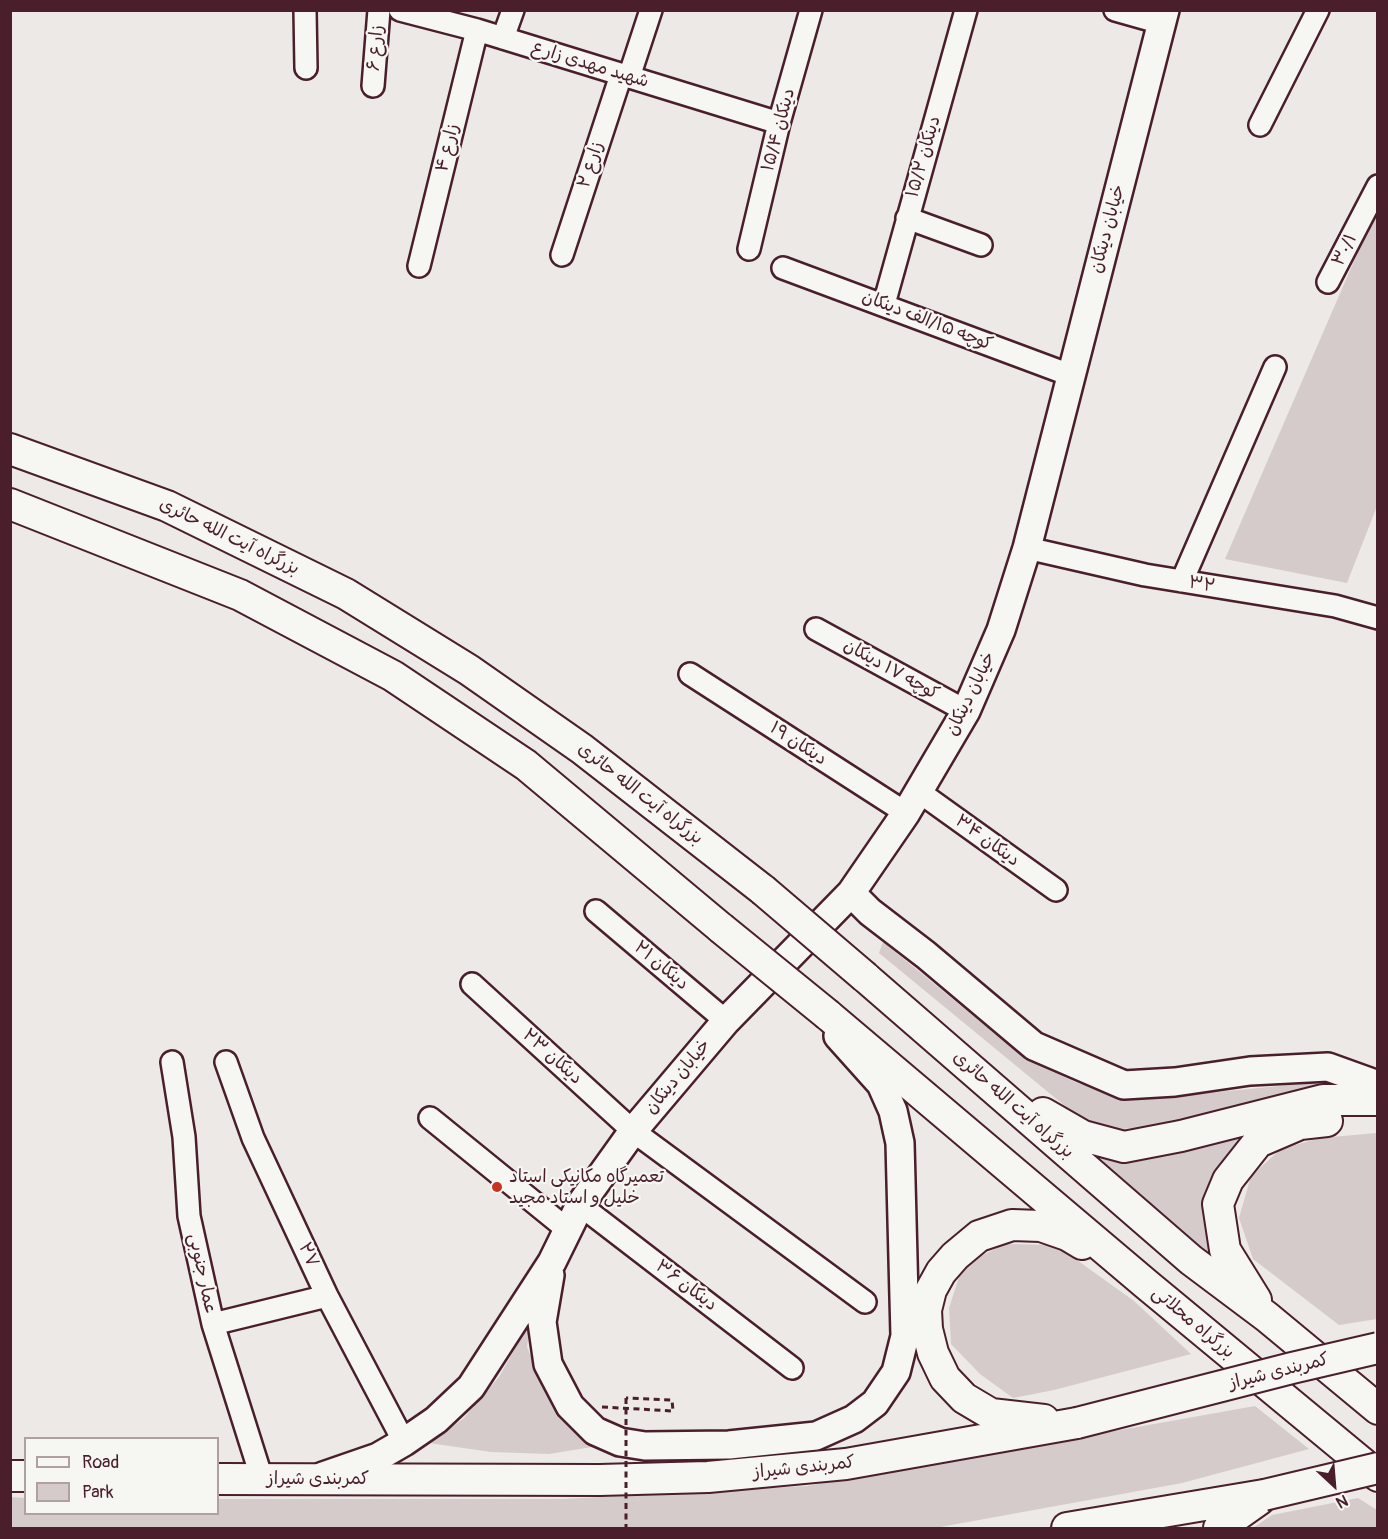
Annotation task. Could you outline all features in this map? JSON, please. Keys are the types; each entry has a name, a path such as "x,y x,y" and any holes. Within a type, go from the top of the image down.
{"highway":[{"name":"بزرگراه آیت الله حائری","path":"10,449 167,506 346,594 469,670 582,749 763,890 1191,1260 1267,1317"},
{"path":"10,504 240,595 393,676 526,765 828,1015 1146,1284"},
{"path":"983,1078 1083,1136 1124,1147 1181,1136 1323,1100 1377,1101"},
{"path":"1377,1118 1340,1119 1300,1124 1258,1142 1228,1180 1218,1204 1225,1250 1267,1317 1377,1409"},
{"path":"1077,1423 991,1414 964,1398 945,1378 933,1353 927,1329 926,1310 931,1290 941,1272 955,1256 979,1236 1012,1225 1041,1226 1066,1235 1146,1284"},
{"name":"بزرگراه محلاتی","path":"1146,1284 1377,1476"},
{"name":"کمربندی شیراز","path":"219,1479 600,1480 708,1477 846,1464 1077,1423 1377,1348"},
{"path":"1067,1528 1264,1495 1377,1468"},
{"path":"1219,1528 1264,1495"}],"main road":[{"name":"خیابان دینکان","path":"552,1262 580,1205 633,1131 726,1021 851,893 912,802 966,711 1001,630 1027,548 1163,17"},
{"path":"851,893 870,912 926,955 1034,1046 1124,1085 1175,1082 1251,1071 1328,1067 1377,1085"},
{"path":"552,1262 542,1322 548,1364 570,1406 595,1431 620,1442 645,1446 740,1444 816,1436 854,1419 875,1403 896,1372 905,1336 900,1143 893,1111 881,1084 786,980"},
{"path":"314,1480 378,1457 436,1420 471,1387 552,1262"}],"street":[{"path":"305,10 306,68"},
{"name":"۶ زارع","path":"373,86 379,10"},
{"name":"شهید مهدی زارع","path":"400,10 477,30 779,123"},
{"path":"503,38 513,10"},
{"name":"۲ زارع","path":"562,255 625,76 651,10"},
{"name":"۱۵/۴ دینکان","path":"749,249 779,123 811,10"},
{"name":"۱۵/۲ دینکان","path":"884,304 966,10"},
{"path":"1115,10 1163,17"},
{"path":"1260,124 1318,10"},
{"name":"۴ زارع","path":"419,266 477,30"},
{"name":"۳۰/۱","path":"1328,282 1377,186"},
{"path":"907,218 981,245"},
{"name":"کوچه ۱۵/الف دینکان","path":"783,268 1070,375"},
{"path":"1182,581 1275,367"},
{"name":"۳۲","path":"1027,548 1145,575 1335,606 1377,618"},
{"name":"کوچه ۱۷ دینکان","path":"816,629 966,711"},
{"name":"۱۹ دینکان","path":"690,674 912,802"},
{"name":"۳۴ دینکان","path":"912,802 1056,890"},
{"name":"۲۱ دینکان","path":"596,911 726,1021"},
{"name":"۲۳ دینکان","path":"472,984 633,1131 865,1302"},
{"name":"عمار جنوبی","path":"172,1062 184,1137 189,1216 213,1324 262,1479"},
{"name":"۲۷","path":"226,1062 253,1138 327,1296 404,1442"},
{"path":"430,1118 568,1230"},
{"name":"۳۶ دینکان","path":"580,1205 792,1368"},
{"path":"213,1324 327,1296"}],"path":[{"path":"570,1406 673,1411 672,1400 626,1398 626,1528"}],"green space":[{"path":"1377,208 1377,506 1347,583 1225,559"},
{"path":"883,942 1026,1059 1077,1083 1130,1097 1198,1094 1310,1083 1348,1087 1181,1125 1120,1129 1082,1120 879,953"},
{"path":"1252,1129 1209,1196 1207,1235 1215,1264 1104,1169 1096,1156 1138,1158 1203,1147"},
{"path":"1377,1133 1377,1319 1339,1325 1253,1259 1239,1218 1251,1176 1281,1149 1320,1138"},
{"path":"1005,1244 1056,1245 1134,1301 1191,1354 1054,1390 1013,1398 980,1374 951,1344 949,1308 963,1265"},
{"path":"530,1322 527,1347 545,1391 568,1423 598,1446 549,1454 491,1452 429,1443 463,1419 499,1377"},
{"path":"1255,1406 1309,1449 1182,1483 935,1528 11,1528 10,1497 24,1498 24,1515 219,1515 219,1499 564,1499 807,1486"},
{"path":"1358,1498 1377,1510 1377,1528 1253,1528 1272,1515"}],"place":[{"name":"تعمیرگاه مکانیکی استاد خلیل و استاد مجید","path":"497,1187"}]}
